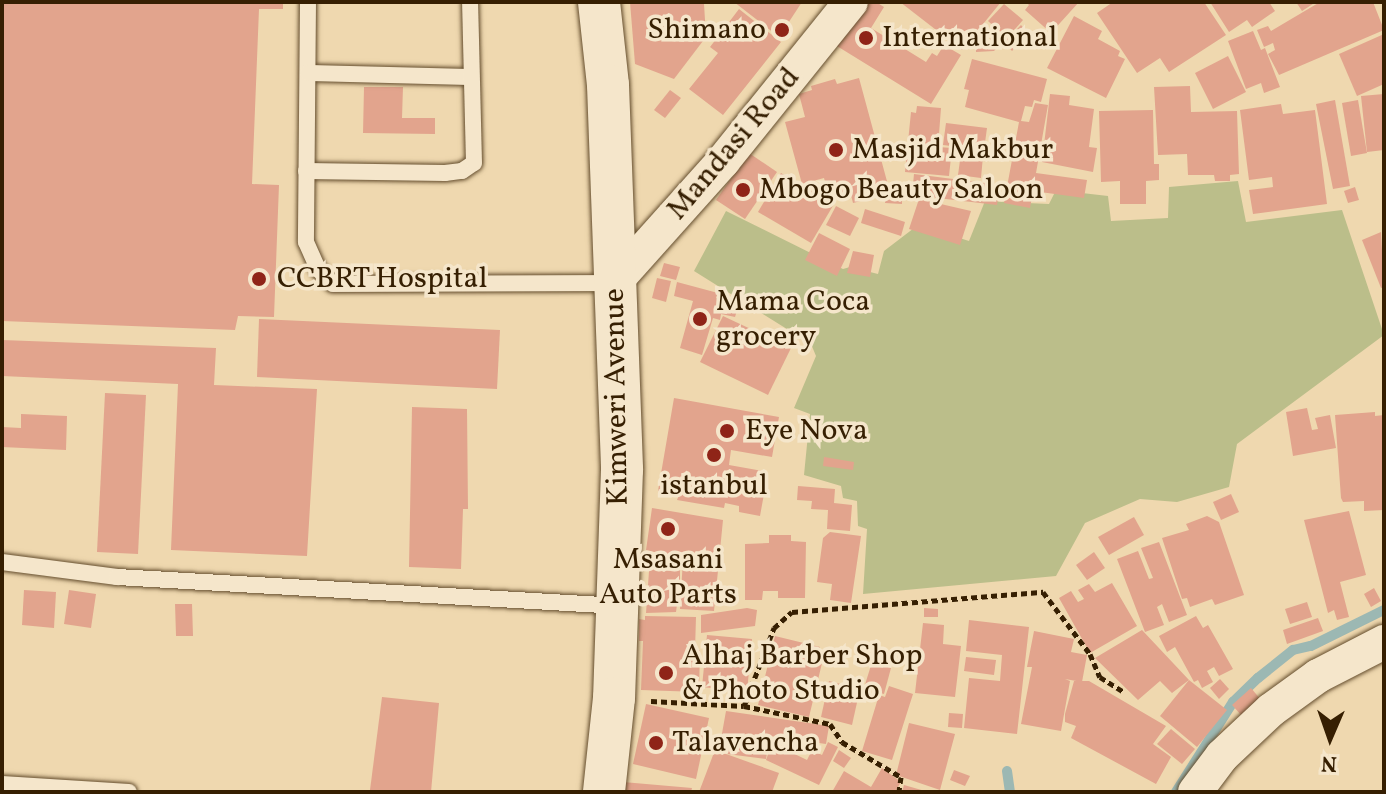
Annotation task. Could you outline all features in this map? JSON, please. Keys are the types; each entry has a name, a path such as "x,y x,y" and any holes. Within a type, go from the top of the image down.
{"street":[{"name":"Kimweri Avenue","path":"599,2 608,85 622,470 614,698 604,792"},
{"name":"Mandasi Road","path":"614,283 723,161 851,2"},
{"path":"1195,792 1222,756 1271,710 1318,676 1384,642"}],"lane":[{"path":"308,2 306,242 318,269 333,284 614,283"},
{"path":"306,171 462,171 474,163 470,2"},
{"path":"308,73 471,77"},
{"path":"2,562 117,577 617,606"},
{"path":"2,784 129,792"}],"path":[{"path":"744,706 774,628 792,612 1043,592 1090,654 1100,677 1124,692"},
{"path":"614,698 744,706 830,724 842,742 901,777 899,792"}],"green space":[{"path":"1238,181 1246,222 1342,210 1384,335 1237,444 1229,487 1177,502 1140,499 1085,523 1056,576 863,594 867,529 858,526 857,501 843,498 841,486 804,475 810,414 794,408 816,356 811,344 694,271 726,211 843,269 850,267 878,274 884,251 918,225 969,241 985,201 1049,204 1056,190 1108,196 1111,221 1168,218 1169,187"}],"building":[{"path":"2,2 283,2 283,9 259,9 252,184 279,185 274,317 238,316 235,330 2,321"},
{"path":"630,2 704,4 706,37 674,79 635,64"},
{"path":"734,2 802,2 779,37"},
{"path":"858,2 876,2 884,7 871,28 926,62 932,53 937,56 944,45 961,55 931,104 832,43"},
{"path":"900,2 1001,2 962,50"},
{"path":"1026,2 1079,2 1051,33 1025,10 1029,5"},
{"path":"1113,2 1204,2 1226,35 1169,72 1160,58 1137,73 1097,13"},
{"path":"1210,2 1269,2 1275,11 1252,27 1247,20 1229,32"},
{"path":"1296,2 1316,2 1302,11"},
{"path":"1320,2 1373,2 1384,30 1279,75 1268,54 1275,50 1273,43 1264,47 1257,30 1268,26 1271,31"},
{"path":"1004,4 1023,20 1007,38 988,21"},
{"path":"739,9 781,42 723,115 689,89 718,53 710,47"},
{"path":"1074,16 1102,31 1098,39 1120,51 1118,56 1125,59 1106,98 1047,68"},
{"path":"1021,25 1029,34 1012,51 1004,42"},
{"path":"995,31 1005,39 994,51 976,52 976,39 990,39"},
{"path":"1253,31 1261,50 1265,48 1280,87 1264,93 1261,83 1246,89 1228,41"},
{"path":"1384,34 1384,84 1357,96 1339,54"},
{"path":"1228,56 1246,92 1213,109 1195,73"},
{"path":"972,59 1047,79 1041,102 1034,100 1032,107 1025,106 1021,121 1029,122 1035,103 1048,105 1036,173 1087,180 1084,198 1033,191 1030,208 1004,203 1019,122 965,107 969,90 964,89"},
{"name":"Masjid Makbur","path":"859,78 888,185 870,189 872,198 853,203 851,195 830,200 824,178 802,184 785,122 805,117 799,94 812,90 811,86 835,79 837,84"},
{"path":"1190,86 1191,112 1237,111 1239,174 1230,175 1230,181 1215,181 1214,175 1188,175 1187,154 1158,155 1154,87"},
{"path":"364,87 403,87 402,118 435,118 435,134 363,133"},
{"path":"670,90 681,98 665,118 654,110"},
{"path":"1050,94 1070,96 1069,105 1094,109 1089,147 1097,148 1093,172 1042,162"},
{"path":"1384,94 1384,150 1367,152 1361,96"},
{"path":"1335,100 1350,186 1333,189 1316,104"},
{"path":"1358,100 1367,153 1351,156 1342,103"},
{"path":"1281,104 1283,114 1315,110 1327,204 1253,214 1249,190 1273,187 1272,177 1249,180 1240,110"},
{"path":"917,106 941,108 938,147 952,148 949,176 905,172 911,112 916,113"},
{"path":"1153,110 1154,164 1159,164 1159,180 1146,181 1146,204 1120,204 1120,181 1101,182 1099,111"},
{"path":"946,123 987,128 984,150 943,145"},
{"path":"749,153 777,172 745,219 716,200"},
{"path":"961,153 983,156 981,178 958,175"},
{"path":"781,173 834,204 811,243 758,212"},
{"path":"914,174 1000,185 997,205 912,195"},
{"path":"1355,187 1359,200 1348,203 1344,191"},
{"path":"887,190 902,191 902,204 885,203"},
{"path":"919,199 971,211 960,245 909,229"},
{"path":"836,206 859,218 850,236 826,225"},
{"path":"865,209 905,222 901,236 861,223"},
{"path":"1381,232 1384,287 1381,288 1362,240"},
{"path":"819,233 850,249 837,276 805,260"},
{"path":"853,251 874,255 870,277 847,273"},
{"path":"664,263 680,267 676,280 660,276"},
{"path":"657,278 671,281 666,302 652,298"},
{"name":"Mama Coca grocery","path":"677,282 718,293 716,298 739,304 735,317 721,314 720,320 713,318 702,355 680,348 693,301 674,296"},
{"path":"723,316 791,348 768,395 700,362"},
{"path":"259,319 500,330 497,389 257,377"},
{"path":"2,340 216,348 214,385 317,389 307,556 171,550 178,384 2,376"},
{"path":"105,393 146,395 138,554 97,552"},
{"path":"674,398 779,417 772,457 731,450 729,465 768,472 760,516 739,512 739,506 725,503 724,508 677,500 679,495 658,491"},
{"path":"412,407 467,409 468,509 463,509 461,569 409,567"},
{"path":"1307,408 1312,430 1318,429 1315,418 1330,415 1336,448 1293,456 1286,412"},
{"path":"1375,412 1375,416 1384,415 1384,510 1364,511 1364,501 1343,502 1341,498 1335,415"},
{"path":"21,414 67,416 66,450 2,447 2,427 21,428"},
{"path":"824,457 854,462 853,470 823,466"},
{"path":"798,486 835,489 834,503 852,505 850,531 827,529 828,510 811,509 812,501 797,500"},
{"path":"1231,494 1239,512 1221,520 1213,502"},
{"path":"652,508 723,520 714,611 680,609 683,559 646,550"},
{"path":"1349,511 1366,575 1340,582 1349,617 1337,620 1334,610 1328,613 1304,520"},
{"path":"1207,516 1219,522 1244,595 1215,605 1212,599 1190,607 1187,598 1182,599 1162,538 1189,530 1186,524"},
{"path":"1134,517 1144,535 1109,555 1098,537"},
{"path":"830,532 861,536 851,603 830,600 832,584 817,582 823,538"},
{"path":"769,535 791,535 791,541 806,542 805,598 778,598 778,591 763,591 762,600 745,600 745,544 769,543"},
{"path":"1159,542 1187,615 1169,622 1162,604 1157,607 1164,625 1145,632 1117,559 1138,551 1149,579 1153,578 1141,548"},
{"path":"1094,552 1105,568 1087,580 1076,565"},
{"path":"650,557 670,558 670,562 680,563 680,581 671,580 671,586 679,590 676,612 646,613"},
{"path":"1112,583 1137,626 1090,653 1059,598 1071,591 1078,602 1084,599 1078,590 1089,584 1095,592"},
{"path":"1374,588 1381,601 1371,607 1364,594"},
{"path":"24,590 56,592 54,628 22,625"},
{"path":"69,590 96,594 91,628 64,624"},
{"path":"1307,602 1312,617 1290,624 1285,609"},
{"path":"175,604 192,604 193,636 176,636"},
{"path":"747,608 757,610 755,626 701,633 701,615"},
{"path":"924,608 938,609 938,617 924,617"},
{"path":"645,616 696,617 695,650 700,650 699,692 641,690 643,641 639,641 639,619 645,620"},
{"path":"1196,616 1203,628 1208,625 1233,669 1219,676 1214,667 1207,671 1213,682 1202,688 1198,680 1194,682 1175,647 1167,652 1159,636"},
{"path":"1318,618 1323,631 1287,644 1283,630"},
{"path":"969,620 1029,627 1017,734 964,728 969,678 1000,681 1002,655 966,651"},
{"path":"923,623 944,625 943,644 961,646 955,697 915,693"},
{"path":"1142,630 1189,680 1172,693 1160,681 1138,700 1095,658"},
{"path":"1034,631 1074,639 1071,652 1087,655 1082,682 1065,679 1070,681 1061,731 1021,724 1032,667 1027,667"},
{"path":"707,635 752,639 747,692 702,687"},
{"path":"775,636 820,647 817,658 823,659 809,717 758,705"},
{"path":"966,657 996,660 994,675 964,671"},
{"path":"872,662 891,668 884,694 864,688"},
{"path":"1220,679 1229,689 1219,699 1210,688"},
{"path":"1189,680 1227,710 1197,747 1160,716"},
{"path":"829,681 860,689 852,725 821,717"},
{"path":"1074,681 1089,681 1166,726 1153,744 1171,757 1156,784 1071,738 1076,726 1065,722 1065,714"},
{"path":"889,686 913,694 892,760 862,751 879,695 885,697"},
{"path":"1251,688 1261,700 1242,716 1232,705"},
{"path":"382,697 439,703 431,792 370,790"},
{"path":"646,704 709,718 696,779 633,764"},
{"path":"726,711 829,726 826,744 770,736 766,759 727,754 729,740 721,739"},
{"path":"949,713 963,714 962,728 948,727"},
{"path":"909,723 955,734 940,790 896,775"},
{"path":"1171,729 1195,749 1182,764 1157,744"},
{"path":"828,742 838,747 819,785 766,760 772,743 807,760 812,750 822,755"},
{"path":"715,750 779,773 772,792 699,792"},
{"path":"839,750 851,758 844,768 833,761"},
{"path":"882,768 901,782 895,792 832,792 844,771 871,787"},
{"path":"954,770 970,776 965,786 950,780"},
{"path":"623,782 692,788 691,792 623,792"},
{"path":"904,785 925,791 925,792 902,792"}],"waterway":[{"path":"1176,792 1233,702 1258,678 1293,650 1311,646 1384,610"},
{"path":"1007,771 1010,792"}],"place":[{"name":"Shimano","path":"782,30"},
{"name":"International","path":"866,38"},
{"name":"Masjid Makbur","path":"836,150"},
{"name":"Mbogo Beauty Saloon","path":"743,190"},
{"name":"CCBRT Hospital","path":"259,279"},
{"name":"Mama Coca grocery","path":"700,319"},
{"name":"Eye Nova","path":"727,431"},
{"name":"istanbul","path":"714,455"},
{"name":"Msasani Auto Parts","path":"668,529"},
{"name":"Alhaj Barber Shop & Photo Studio","path":"666,673"},
{"name":"Talavencha","path":"656,743"}]}
